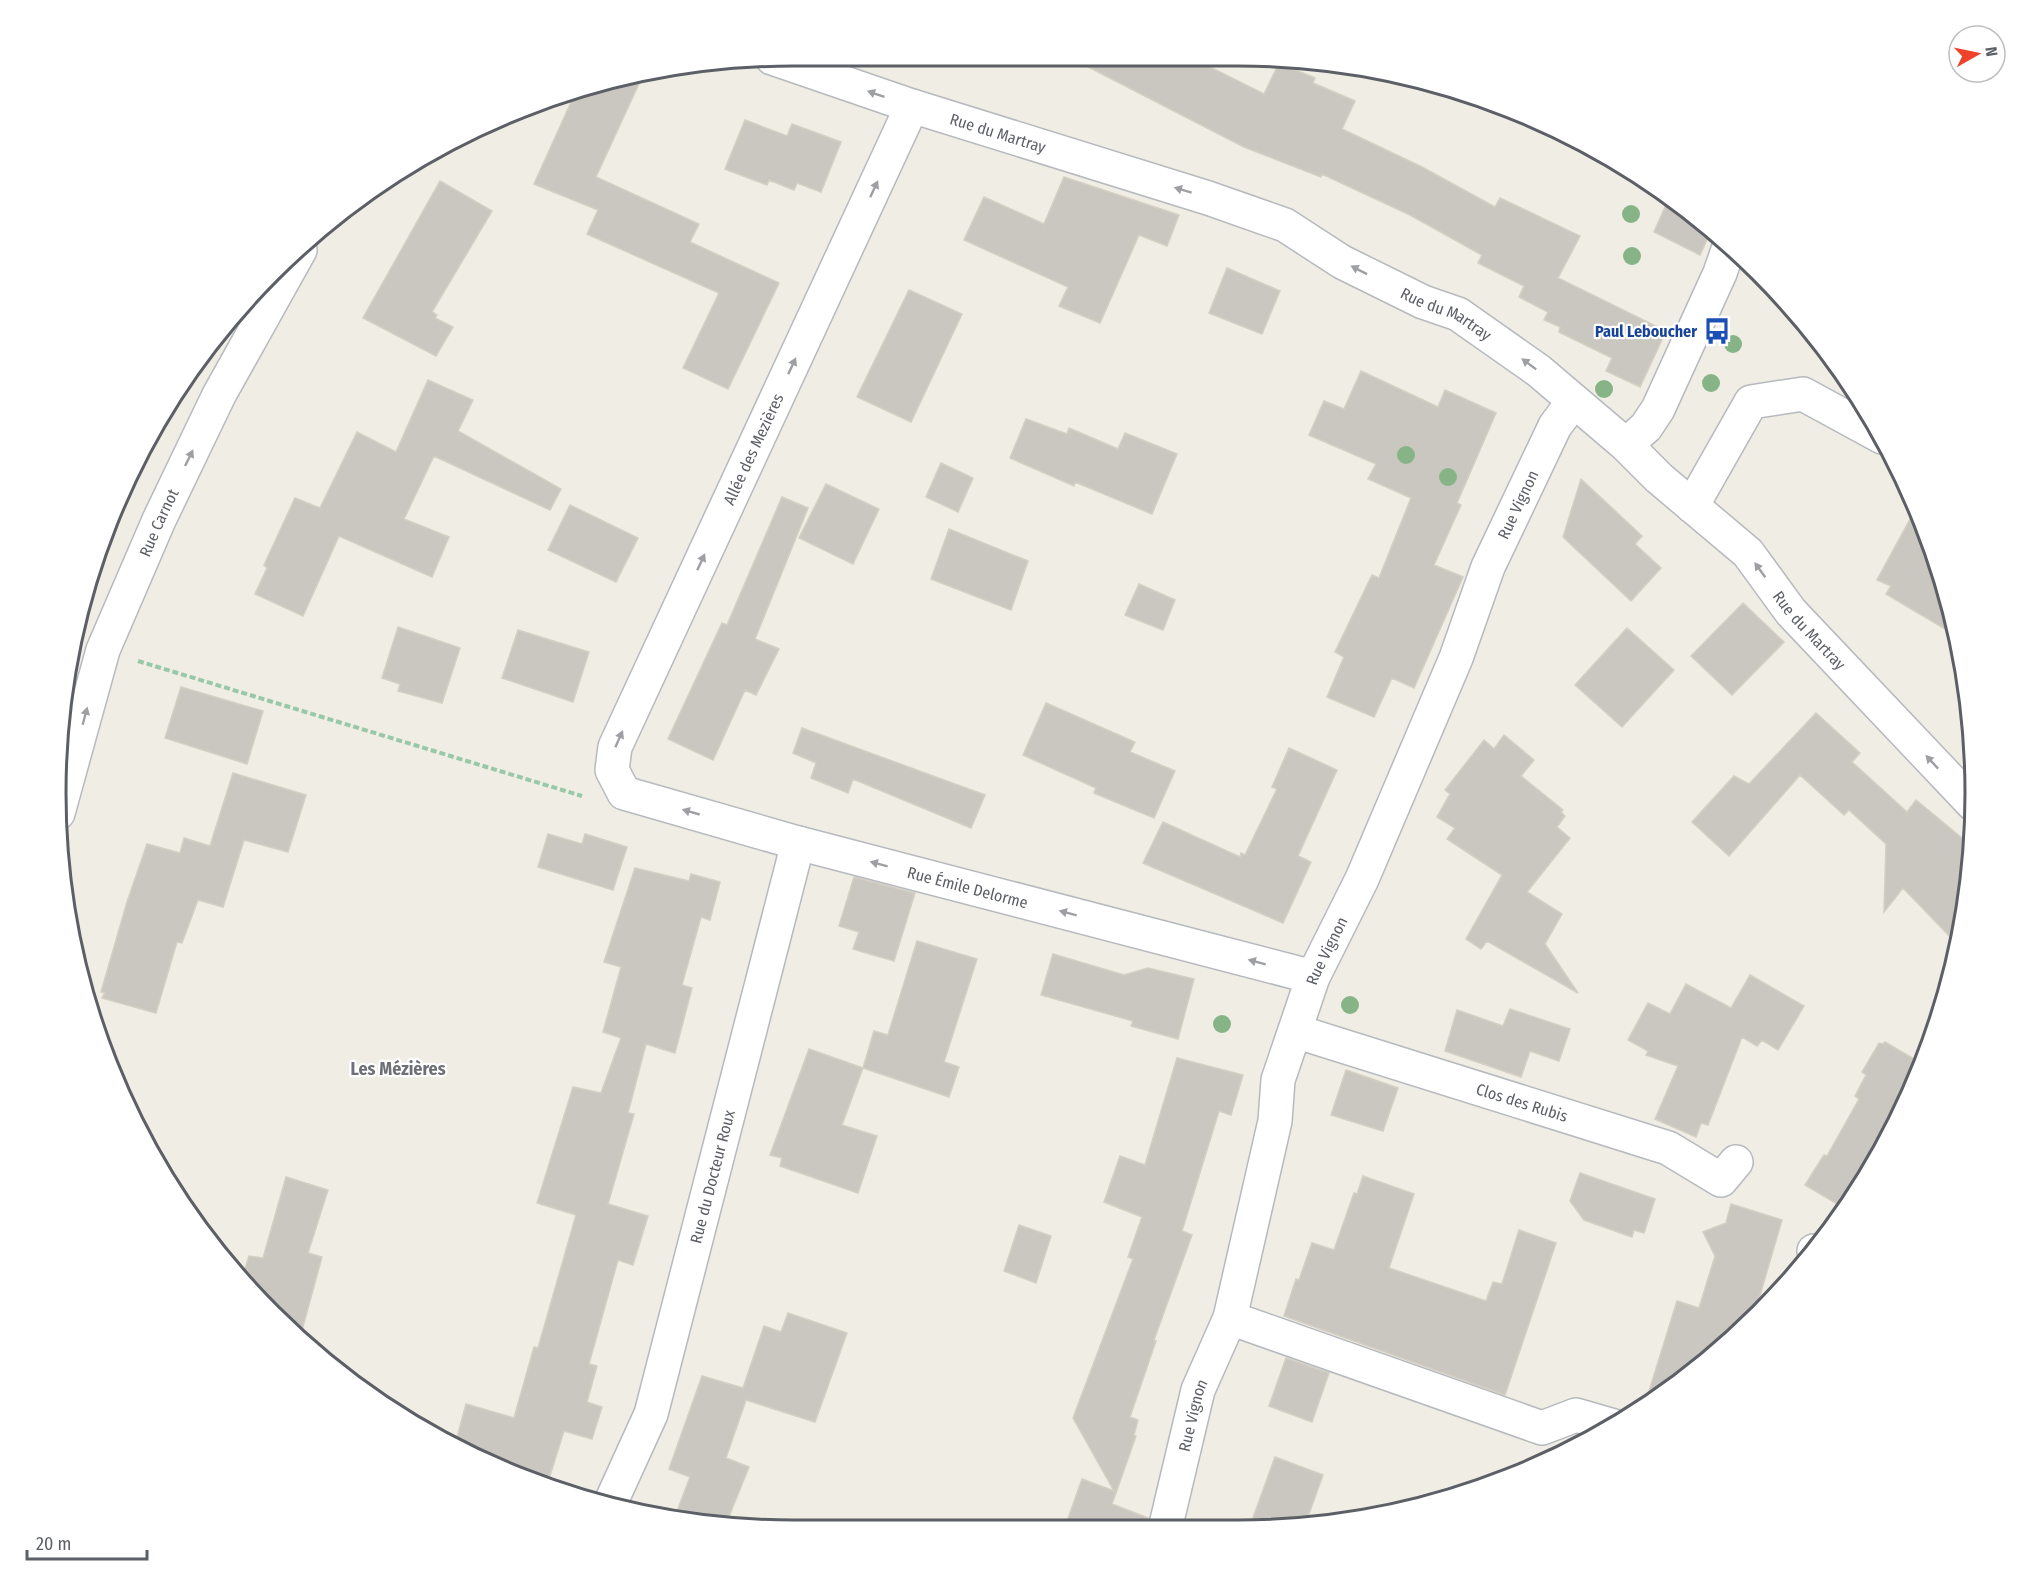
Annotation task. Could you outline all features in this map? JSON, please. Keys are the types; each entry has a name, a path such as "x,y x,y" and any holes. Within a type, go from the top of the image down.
{"street":[{"name":"Rue du Martray","path":"795,66 912,106 1197,194 1285,225 1342,262 1423,302 1458,314 1507,347 1626,445 1648,469 1748,553 1791,612 1965,795"},
{"name":"Allée des Mezières","path":"624,793 612,770 615,747 912,106"},
{"path":"1626,445 1646,427 1658,409 1726,255"},
{"name":"Rue Carnot","path":"66,782 103,650 159,520 214,405 289,269"},
{"path":"1692,506 1751,402 1803,394 1867,429"},
{"name":"Rue Vignon","path":"1167,1520 1198,1390 1230,1318 1275,1121 1278,1080 1313,977 1362,879 1456,658 1488,567 1555,426 1573,402"},
{"name":"Rue Émile Delorme","path":"624,793 798,843 1313,977"},
{"name":"Rue du Docteur Roux","path":"613,1497 651,1414 798,843"},
{"name":"Clos des Rubis","path":"1295,1031 1668,1148 1721,1180 1736,1162"},
{"path":"1230,1318 1542,1428 1576,1414 1602,1422"}],"path":[{"path":"103,650 593,799 624,793"}],"building":[{"path":"1086,66 1208,66 1264,94 1277,68 1292,69 1315,78 1313,83 1355,101 1342,129 1422,167 1495,207 1500,198 1580,236 1558,278 1666,331 1640,387 1606,371 1612,358 1559,332 1560,327 1544,320 1548,312 1519,297 1524,286 1478,263 1482,255 1410,215 1322,174 1321,177 1244,147"},
{"path":"639,83 596,177 699,224 690,242 779,283 728,389 683,368 719,293 587,234 598,210 534,184 571,101"},
{"path":"745,120 787,136 792,124 841,142 821,192 797,183 794,190 769,180 767,185 725,169"},
{"path":"1064,177 1179,215 1167,246 1139,235 1100,323 1059,306 1068,287 964,240 984,197 1044,224"},
{"path":"440,181 492,211 432,312 437,315 435,318 453,327 436,356 363,318"},
{"path":"1666,205 1708,238 1700,255 1654,232"},
{"path":"1227,268 1280,291 1262,334 1209,313"},
{"path":"909,290 962,314 911,422 857,397"},
{"path":"1361,371 1438,407 1445,390 1496,413 1457,503 1461,505 1434,565 1463,577 1414,688 1392,678 1374,717 1327,697 1344,657 1335,652 1372,575 1379,578 1411,498 1368,479 1376,464 1309,435 1324,401 1344,409"},
{"path":"428,380 473,400 458,431 561,489 550,510 434,456 404,519 449,537 432,577 339,536 303,616 255,594 267,568 264,565 295,498 320,508 357,432 396,452"},
{"path":"1026,419 1067,434 1069,428 1118,449 1125,433 1177,454 1152,514 1075,482 1074,486 1010,458"},
{"path":"941,463 973,478 958,512 926,497"},
{"path":"1581,479 1642,536 1635,544 1661,568 1631,601 1563,537"},
{"path":"826,484 879,509 853,564 799,538"},
{"path":"782,497 808,508 755,639 779,649 756,695 745,690 713,760 668,739 722,623 727,625"},
{"path":"570,505 638,538 616,582 548,550"},
{"path":"1911,518 1926,559 1946,630 1886,594 1891,586 1877,580"},
{"path":"949,529 1028,561 1011,610 931,579"},
{"path":"1139,584 1175,600 1163,630 1125,615"},
{"path":"1743,603 1784,642 1732,695 1691,656"},
{"path":"398,627 460,648 442,703 398,691 400,684 382,678"},
{"path":"1627,628 1674,670 1622,727 1575,685"},
{"path":"518,630 589,652 573,702 502,678"},
{"path":"181,687 263,711 247,764 165,738"},
{"path":"1046,703 1135,742 1130,752 1175,771 1154,818 1094,793 1096,788 1023,755"},
{"path":"1816,713 1860,753 1852,762 1907,812 1916,800 1963,839 1959,888 1950,937 1903,888 1884,912 1886,844 1849,810 1844,815 1800,775 1729,856 1692,822 1734,776 1749,784"},
{"path":"802,728 985,795 971,828 853,779 848,793 811,778 816,763 793,753"},
{"path":"1504,735 1534,760 1521,776 1563,810 1561,812 1565,816 1557,827 1570,838 1527,892 1562,914 1545,944 1578,993 1487,941 1481,949 1466,939 1502,875 1447,839 1455,828 1437,817 1450,794 1445,790 1484,740 1494,749"},
{"path":"1289,748 1337,770 1298,856 1311,862 1283,923 1143,863 1163,822 1240,857 1241,853 1245,855 1277,789 1272,787"},
{"path":"233,773 306,795 288,852 244,840 223,907 198,900 182,943 177,942 156,1013 102,998 105,993 101,992 127,902 147,844 180,853 184,838 210,846"},
{"path":"548,834 582,844 585,834 627,847 613,890 538,867"},
{"path":"635,868 689,881 691,874 720,882 710,920 701,917 682,985 692,988 675,1053 646,1044 628,1113 634,1114 608,1204 648,1216 633,1265 618,1260 589,1364 597,1366 587,1402 602,1407 592,1439 564,1431 549,1477 515,1465 457,1438 466,1404 514,1418 534,1347 538,1348 576,1215 537,1203 573,1087 601,1093 621,1038 603,1032 621,967 604,962"},
{"path":"854,877 915,893 894,961 853,949 859,932 839,926"},
{"path":"917,941 977,959 944,1062 959,1067 949,1097 863,1068 874,1031 888,1035"},
{"path":"1053,954 1124,975 1148,968 1194,979 1178,1039 1131,1026 1133,1021 1041,995"},
{"path":"1750,975 1804,1006 1778,1050 1762,1040 1757,1046 1742,1037 1708,1125 1701,1123 1696,1137 1655,1119 1678,1066 1646,1055 1648,1051 1628,1040 1648,1003 1670,1014 1686,984 1731,1008"},
{"path":"1510,1009 1570,1029 1559,1061 1530,1051 1521,1077 1445,1051 1457,1010 1503,1026"},
{"path":"1885,1042 1914,1059 1890,1115 1868,1156 1837,1204 1805,1185 1824,1155 1827,1156 1859,1099 1855,1096 1866,1075 1862,1072 1879,1043"},
{"path":"809,1049 863,1068 842,1125 877,1136 858,1193 780,1166 782,1158 770,1155"},
{"path":"1177,1058 1243,1075 1231,1115 1219,1111 1182,1231 1192,1235 1154,1340 1156,1341 1130,1417 1138,1420 1134,1435 1136,1436 1112,1504 1148,1518 1148,1520 1068,1520 1082,1479 1114,1491 1073,1418 1133,1259 1128,1257 1142,1217 1104,1202 1120,1156 1145,1165"},
{"path":"1346,1070 1398,1088 1383,1131 1331,1115"},
{"path":"1580,1173 1655,1199 1644,1233 1634,1230 1632,1237 1584,1220 1570,1201"},
{"path":"1363,1176 1414,1194 1389,1268 1486,1301 1493,1282 1502,1284 1519,1230 1556,1243 1505,1395 1284,1316 1296,1279 1299,1280 1312,1243 1334,1250 1354,1193 1357,1194"},
{"path":"286,1177 328,1190 308,1253 322,1257 302,1329 244,1270 249,1256 263,1258"},
{"path":"1731,1204 1782,1220 1759,1300 1717,1340 1681,1370 1649,1392 1677,1301 1699,1308 1715,1256 1703,1232 1726,1223"},
{"path":"1019,1225 1051,1236 1036,1283 1004,1271"},
{"path":"788,1313 847,1333 815,1422 746,1400 726,1458 749,1467 729,1517 677,1510 690,1477 669,1469 702,1376 743,1388 764,1326 781,1332"},
{"path":"1286,1358 1329,1373 1312,1422 1269,1406"},
{"path":"1275,1457 1323,1475 1308,1516 1252,1519"}],"place":[{"name":"Paul Leboucher","path":"1717,331"}],"district":[{"name":"Les Mézières","path":"398,1069"}]}
